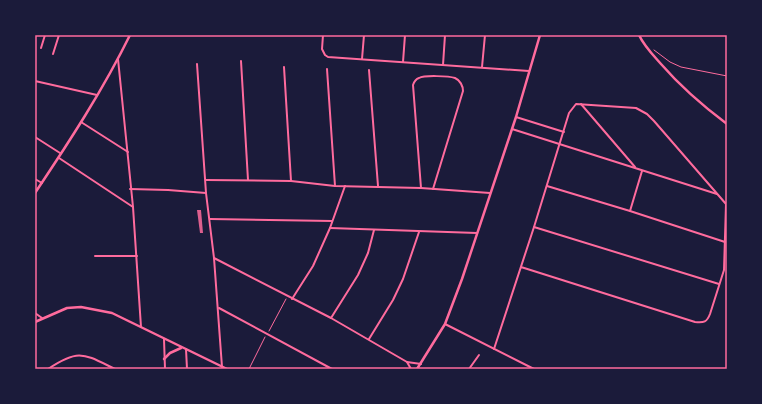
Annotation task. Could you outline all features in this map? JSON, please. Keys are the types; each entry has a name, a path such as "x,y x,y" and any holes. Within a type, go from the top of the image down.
{"street":[{"path":"41,48 45,35"},
{"path":"53,54 59,35"},
{"path":"35,193 81,122 118,59 130,35"},
{"path":"323,35 322,49 328,57 529,71"},
{"path":"362,59 364,35"},
{"path":"403,62 406,35"},
{"path":"443,65 445,35"},
{"path":"482,67 485,35"},
{"path":"417,369 445,324 462,279 516,117 540,35"},
{"path":"639,35 653,55 673,78 707,109 727,124"},
{"path":"118,59 133,207 141,327"},
{"path":"241,61 248,180"},
{"path":"198,64 206,193 219,308 222,367"},
{"path":"284,67 291,181"},
{"path":"327,69 335,186"},
{"path":"369,70 378,186"},
{"path":"421,188 413,85 417,78 423,76 451,77 456,78 462,84 463,91 433,189"},
{"path":"35,81 97,95"},
{"path":"494,349 569,113 576,104 636,108 641,110 654,121 726,204 724,270 706,322 695,322 521,267"},
{"path":"581,104 636,168"},
{"path":"516,117 564,132"},
{"path":"81,122 128,152"},
{"path":"512,129 718,194"},
{"path":"35,137 60,153"},
{"path":"58,157 133,207"},
{"path":"630,211 642,171"},
{"path":"35,179 42,183"},
{"path":"206,180 291,181 335,186 378,186 490,193"},
{"path":"292,299 313,266 330,228 345,186"},
{"path":"547,186 725,242"},
{"path":"130,189 206,193"},
{"path":"210,219 332,221"},
{"path":"534,227 719,284"},
{"path":"330,228 477,233"},
{"path":"331,318 358,275 368,253 374,230"},
{"path":"368,339 393,300 403,279 419,232"},
{"path":"95,256 137,256"},
{"path":"214,258 331,318 407,362 421,364"},
{"path":"35,322 67,308 80,307 112,313 227,369"},
{"path":"219,308 332,369"},
{"path":"35,313 42,318"},
{"path":"445,324 534,369"},
{"path":"164,339 165,369"},
{"path":"164,359 170,353 182,348"},
{"path":"186,349 187,369"},
{"path":"48,369 69,356 81,355 90,356 115,369"},
{"path":"469,369 479,355"},
{"path":"407,362 411,369"},
{"path":"54,365 56,369"}],"path":[{"path":"653,49 670,62 681,67 727,76"},
{"path":"249,369 287,296"}],"building":[{"path":"197,210 201,210 203,233 200,233"}]}
